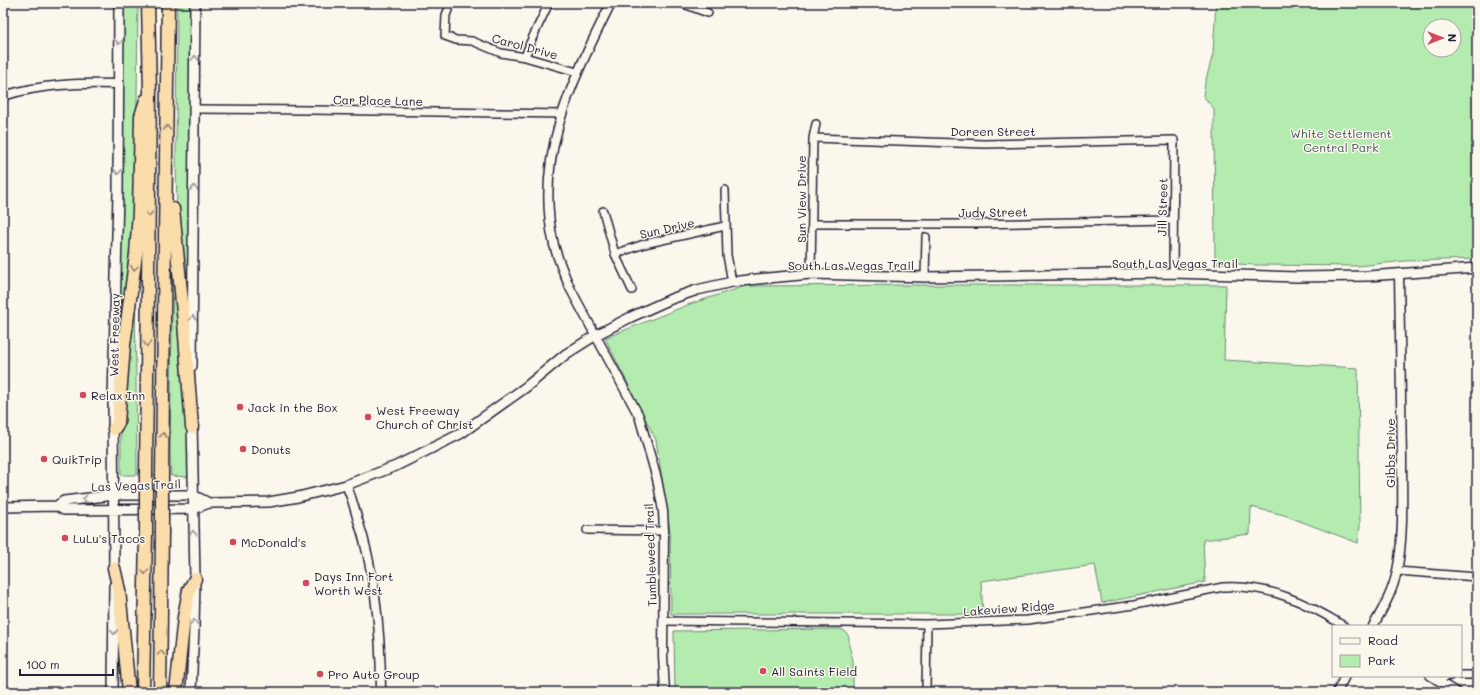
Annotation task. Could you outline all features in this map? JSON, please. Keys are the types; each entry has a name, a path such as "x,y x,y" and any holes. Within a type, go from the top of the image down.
{"highway":[{"path":"143,692 150,91 148,3"},
{"path":"160,692 168,3"},
{"path":"114,429 118,423 124,345 136,254 140,195 141,116 150,91"},
{"path":"166,167 172,182 177,258 184,323 192,427"},
{"path":"114,568 119,590 128,692"},
{"path":"176,692 184,617 189,590 195,579"}],"main road":[{"name":"West Freeway","path":"113,692 114,429 119,3"},
{"path":"191,692 195,579 192,427 195,3"},
{"name":"South Las Vegas Trail","path":"193,509 209,503 269,502 326,490 367,478 396,466 460,434 526,387 566,354 596,335 671,299 697,290 732,282 757,278 811,274 926,277 1173,273 1298,277 1399,274 1477,268"},
{"name":"Las Vegas Trail","path":"57,506 64,501 114,495 193,495"},
{"name":"South Las Vegas Trail","path":"193,495 209,503"},
{"name":"Las Vegas Trail","path":"3,507 57,506 64,510 193,509"}],"street":[{"name":"Carol Drive","path":"451,3 446,15 445,36 456,40 472,41 501,53 525,57 577,72"},
{"path":"525,57 548,3"},
{"name":"Tumbleweed Trail","path":"611,3 577,72 561,114 553,145 550,165 548,204 554,246 567,280 639,416 658,479 663,511 664,531 663,655 665,692"},
{"path":"682,3 708,13"},
{"path":"3,96 38,87 67,83 119,84"},
{"name":"Car Place Lane","path":"195,109 561,114"},
{"name":"Sun View Drive","path":"811,274 813,138 816,124"},
{"name":"Doreen Street","path":"813,138 984,144 1174,140"},
{"name":"Jill Street","path":"1173,273 1174,140"},
{"path":"725,190 727,254 732,282"},
{"path":"603,211 615,254 632,290"},
{"name":"Judy Street","path":"812,224 980,224 1173,220"},
{"name":"Sun Drive","path":"615,254 644,244 725,226"},
{"path":"926,237 926,277"},
{"name":"Gibbs Drive","path":"1374,625 1384,608 1397,571 1400,553 1402,507 1399,274"},
{"path":"346,485 362,530 374,587 380,632 381,692"},
{"path":"587,530 664,531"},
{"path":"1397,571 1477,577"},
{"name":"Lakeview Ridge","path":"664,621 927,624 1028,620 1134,604 1223,587 1238,586 1265,590 1284,595 1310,606 1342,625"},
{"path":"926,692 927,624"},
{"path":"1462,675 1477,675"},
{"path":"1337,692 1344,677"},
{"path":"1433,678 1457,692"}],"green space":[{"path":"123,3 138,3 134,247 120,345"},
{"path":"177,3 192,3 189,333 177,217"},
{"name":"White Settlement Central Park","path":"1216,3 1477,3 1477,259 1405,261 1358,266 1215,263 1214,109 1203,96 1213,54"},
{"path":"173,263 187,417 189,477 171,476 170,453"},
{"path":"1226,285 1224,360 1358,368 1360,526 1358,543 1284,515 1251,507 1250,534 1203,540 1205,582 1102,603 1095,565 981,581 983,614 671,614 670,531 656,440 605,338 690,304 746,286"},
{"path":"135,286 137,475 121,475 121,417"},
{"name":"All Saints Field","path":"840,629 845,631 849,637 849,646 853,660 853,692 675,692 674,631"}],"place":[{"name":"Relax Inn","path":"83,395"},
{"name":"Jack in the Box","path":"240,407"},
{"name":"West Freeway Church of Christ","path":"368,417"},
{"name":"Donuts","path":"243,449"},
{"name":"QuikTrip","path":"44,459"},
{"name":"LuLu's Tacos","path":"65,538"},
{"name":"McDonald's","path":"233,542"},
{"name":"Days Inn Fort Worth West","path":"306,583"},
{"name":"All Saints Field","path":"763,671"},
{"name":"Pro Auto Group","path":"320,674"}]}
